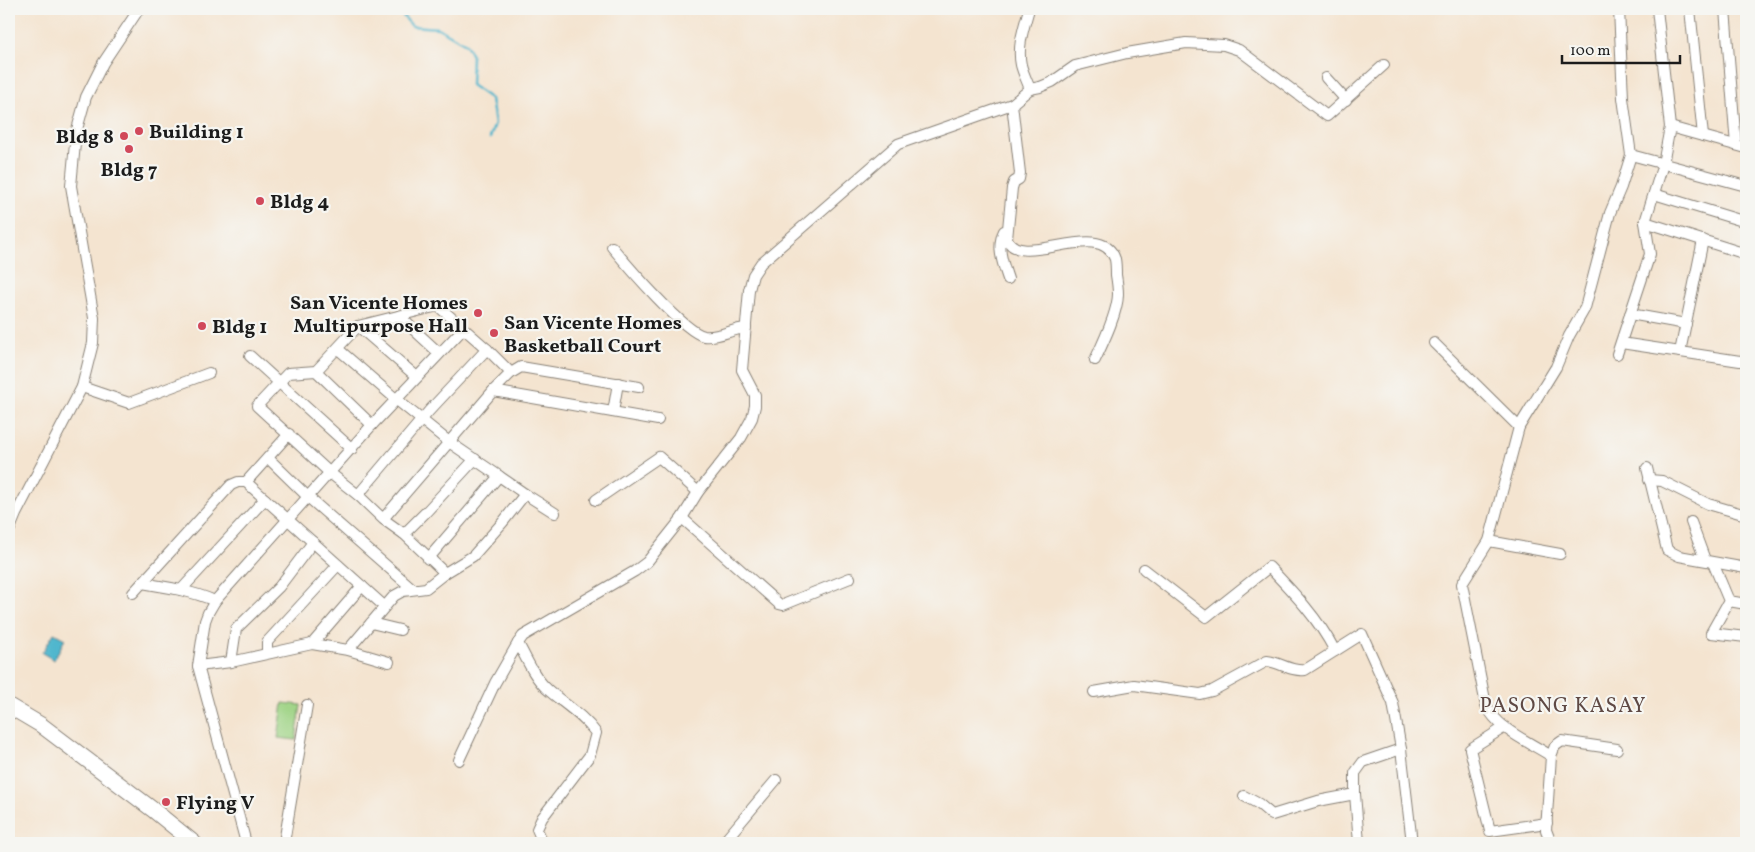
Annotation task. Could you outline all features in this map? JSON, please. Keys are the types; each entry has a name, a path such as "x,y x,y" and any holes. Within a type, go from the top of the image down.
{"main road":[{"path":"9,706 41,724 194,843"}],"street":[{"path":"9,531 12,512 82,387 93,343 94,318 71,186 76,133 86,97 103,63 139,9"},
{"path":"1029,9 1021,39 1020,51 1021,65 1030,89"},
{"path":"1551,756 1505,727 1490,714 1486,705 1462,592 1462,584 1489,541 1519,427 1556,367 1569,336 1585,308 1610,213 1631,155 1623,98 1619,9"},
{"path":"1617,354 1650,254 1645,222 1663,164 1670,127 1657,9"},
{"path":"1690,9 1703,136"},
{"path":"1725,9 1736,145"},
{"path":"459,760 494,683 523,636 647,562 682,518 698,492 741,438 752,418 755,406 755,395 746,374 742,370 749,290 753,275 761,263 898,144 1012,104 1030,89 1052,82 1075,66 1186,43 1224,45 1239,50 1327,116 1384,65"},
{"path":"1326,78 1346,100"},
{"path":"1012,104 1020,173 1019,180 1014,182 1012,188 1007,239 1016,248 1031,249 1097,243 1107,247 1115,259 1118,296 1108,334 1096,360"},
{"path":"1670,127 1746,148"},
{"path":"1631,155 1746,186"},
{"path":"1654,194 1746,222"},
{"path":"1645,222 1746,254"},
{"path":"1008,227 1003,232 1000,245 1008,279"},
{"path":"1680,352 1703,240"},
{"path":"612,247 657,298 695,332 712,336 746,328"},
{"path":"316,372 358,326 438,306 487,349 510,373"},
{"path":"1630,314 1686,324"},
{"path":"399,316 439,353"},
{"path":"358,326 417,377"},
{"path":"246,843 198,666 208,613 216,601 372,425 463,329"},
{"path":"1434,343 1519,427"},
{"path":"1621,343 1740,361 1746,360"},
{"path":"338,349 449,442 525,494 555,512"},
{"path":"358,495 429,411 487,349"},
{"path":"250,356 352,449"},
{"path":"383,519 493,391 510,373 521,367 639,387"},
{"path":"372,425 316,372 288,372 257,406 330,473 358,495 383,519 404,534 445,574"},
{"path":"82,387 129,403 209,373"},
{"path":"613,412 618,384"},
{"path":"493,391 658,420"},
{"path":"246,482 289,434"},
{"path":"596,500 659,457 698,492"},
{"path":"268,458 309,498 413,589"},
{"path":"404,534 474,459"},
{"path":"1647,468 1667,550 1679,556 1746,568"},
{"path":"428,559 499,476"},
{"path":"1649,480 1662,481 1708,504 1746,515"},
{"path":"133,593 231,485 238,482 246,482 384,606"},
{"path":"348,650 394,596 413,589 426,588 473,556 525,494"},
{"path":"181,590 265,499"},
{"path":"682,518 779,604 783,605 850,578"},
{"path":"1691,522 1729,601"},
{"path":"1489,541 1560,554"},
{"path":"230,662 236,629 279,587 313,542"},
{"path":"267,654 268,642 338,565"},
{"path":"1144,569 1206,617 1269,567 1303,602 1325,630 1335,651"},
{"path":"142,583 181,590 216,601"},
{"path":"312,644 362,586"},
{"path":"1729,601 1746,604"},
{"path":"1729,601 1711,633 1746,637"},
{"path":"371,623 400,630"},
{"path":"1094,692 1134,685 1200,694 1212,691 1267,661 1298,671 1305,670 1362,634 1393,703 1401,749 1412,843"},
{"path":"518,643 534,672 546,688 588,722 596,733 590,755 542,818 537,829 543,843"},
{"path":"198,666 230,662 312,644 348,650 389,662"},
{"path":"284,843 307,705"},
{"path":"1505,727 1470,749 1490,831 1547,823"},
{"path":"1552,843 1546,830 1551,756 1555,746 1562,741 1617,749"},
{"path":"1359,843 1355,774 1363,762 1401,749"},
{"path":"723,843 776,780"},
{"path":"1244,796 1259,804 1272,815 1318,801 1355,794"}],"green space":[{"path":"283,703 301,705 296,740 278,738"}],"water":[{"path":"54,633 65,639 54,660 42,653"}],"waterway":[{"path":"397,9 412,26 438,28 466,44 472,56 471,85 491,99 495,123 490,138"}],"place":[{"name":"Building 1","path":"139,131"},
{"name":"Bldg 8","path":"124,136"},
{"name":"Bldg 7","path":"129,149"},
{"name":"Bldg 4","path":"260,201"},
{"name":"San Vicente Homes Multipurpose Hall","path":"478,313"},
{"name":"Bldg 1","path":"202,326"},
{"name":"San Vicente Homes Basketball Court","path":"494,333"},
{"name":"Flying V","path":"166,802"}],"district":[{"name":"PASONG KASAY","path":"1563,705"}]}
